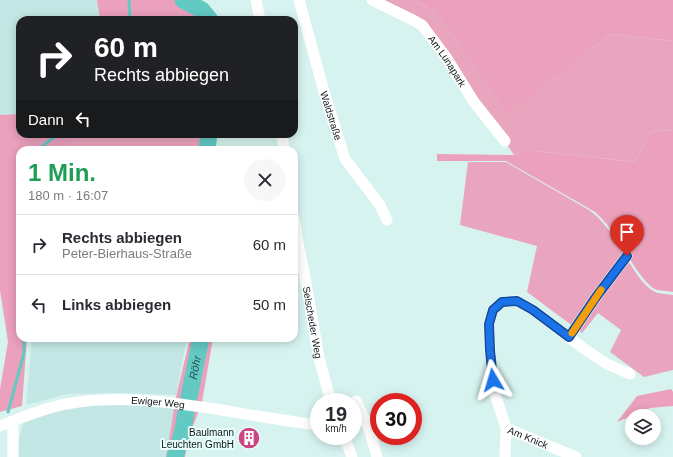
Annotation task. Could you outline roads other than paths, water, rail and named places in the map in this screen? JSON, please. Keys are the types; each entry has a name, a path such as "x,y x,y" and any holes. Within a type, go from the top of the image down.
{"street":[{"path":"256,0 259,16"},
{"name":"Waldstraße","path":"299,0 325,95 345,159 380,205 387,220"},
{"name":"Am Lunapark","path":"372,0 422,25 446,57 474,102 505,141"},
{"name":"Selscheder Weg","path":"298,243 319,358 329,393"},
{"path":"569,337 596,297 627,256"},
{"path":"506,428 495,394 490,350 489,324 493,310 502,302 517,301 533,310 607,364 630,374"},
{"name":"Ewiger Weg","path":"0,426 44,409 66,404 104,400 176,403 310,424"},
{"path":"362,414 370,431 377,457"},
{"path":"12,457 13,421"},
{"name":"Am Knick","path":"505,457 506,428 576,457"},
{"path":"347,445 352,457"}],"waterway":[{"path":"129,0 130,16"},
{"name":"Röhr","path":"183,0 202,10 207,16"},
{"path":"43,146 53,138"},
{"name":"Röhr","path":"208,138 208,146"},
{"path":"8,412 24,353 24,342"},
{"name":"Röhr","path":"189,397 200,342"},
{"name":"Röhr","path":"175,457 183,430 186,412"}],"place":[{"name":"Baulmann Leuchten GmbH","path":"249,438"}]}
